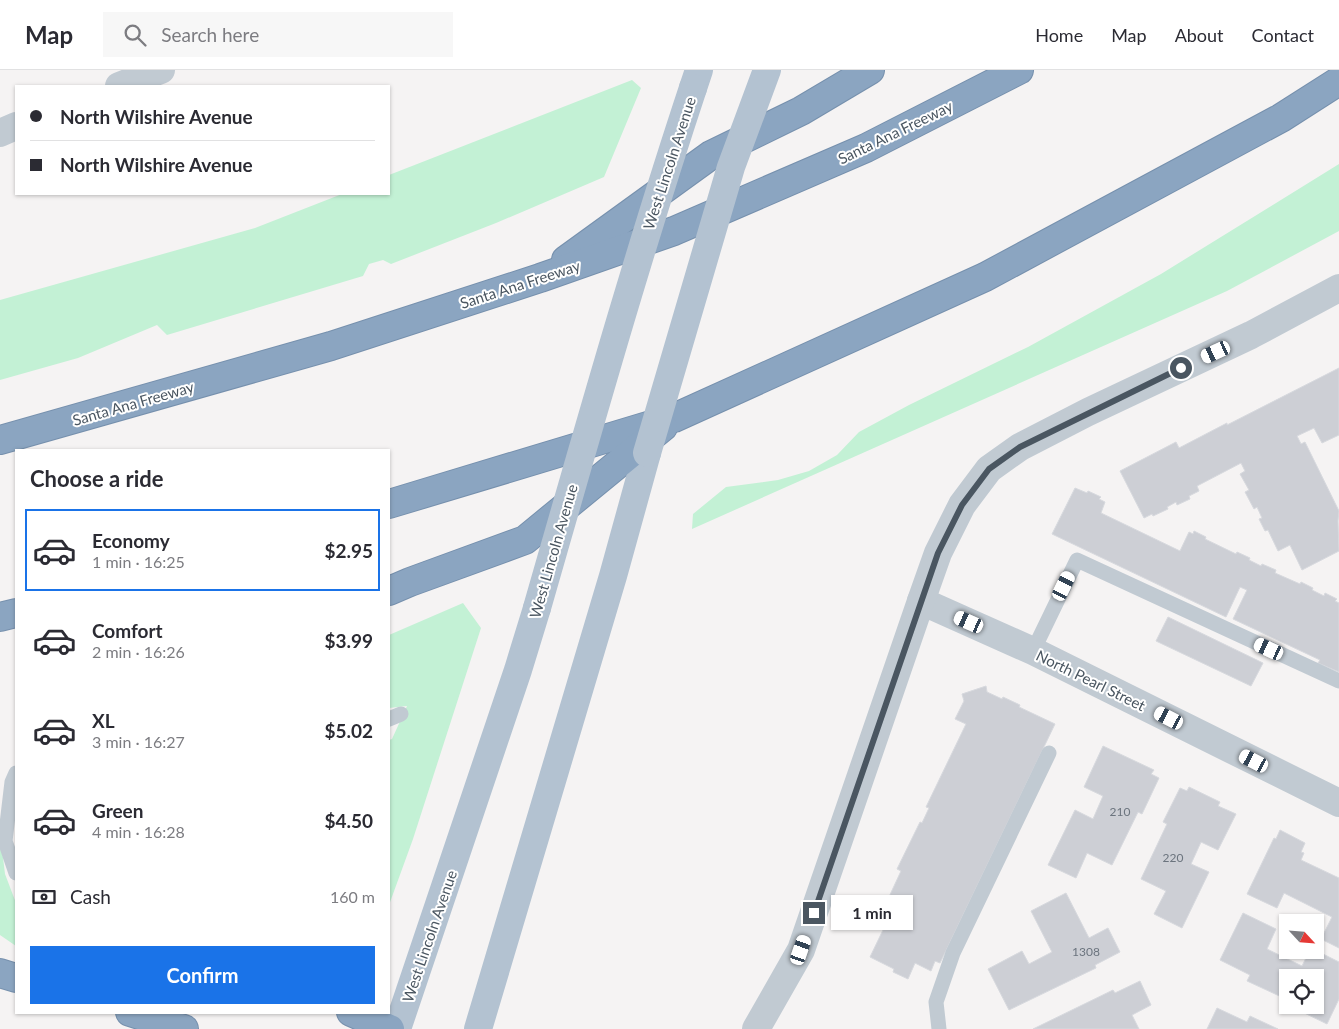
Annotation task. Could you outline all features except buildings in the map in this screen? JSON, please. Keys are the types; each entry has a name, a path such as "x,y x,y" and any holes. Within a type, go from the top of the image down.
{"highway":[{"path":"540,278 711,155 800,111 870,70"},
{"name":"Santa Ana Freeway","path":"0,440 331,346 540,278 674,231 866,148 1019,70"},
{"path":"390,504 674,418 985,277 1281,118 1339,81"},
{"path":"390,591 524,540 674,418"},
{"path":"0,617 15,613"},
{"path":"0,973 15,978"},
{"path":"136,1014 184,1029"},
{"path":"356,1014 390,1029"}],"main road":[{"path":"478,1029 613,576 713,224 731,166 767,70"},
{"name":"West Lincoln Avenue","path":"397,1029 518,670 653,209 696,79"}],"street":[{"path":"121,85 158,70"},
{"path":"0,133 15,126"},
{"path":"756,1029 801,950 938,553 962,505 989,469 1020,447 1096,408 1251,335 1339,288"},
{"name":"North Pearl Street","path":"921,601 1033,651 1339,803"}],"lane":[{"path":"1033,651 1077,560 1339,681"},
{"path":"940,1029 936,1002 953,954 1049,753"},
{"path":"9,781 5,841 15,870"}],"green space":[{"path":"632,80 641,88 604,177 496,223 391,264 383,260 369,264 363,276 167,335 157,325 78,358 0,380 0,300 255,228 339,195 390,195 390,175"},
{"path":"1339,164 1339,231 1227,291 692,529 693,514 726,487 778,480 809,471 837,455 859,432 909,405 1028,347 1161,274"},
{"path":"463,603 481,628 413,839 390,902 390,740 407,706 390,708 390,635"},
{"path":"0,833 5,874 15,900 15,945 0,935"}],"route":[{"path":"814,913 938,553 962,505 989,469 1020,447 1181,368"}]}
